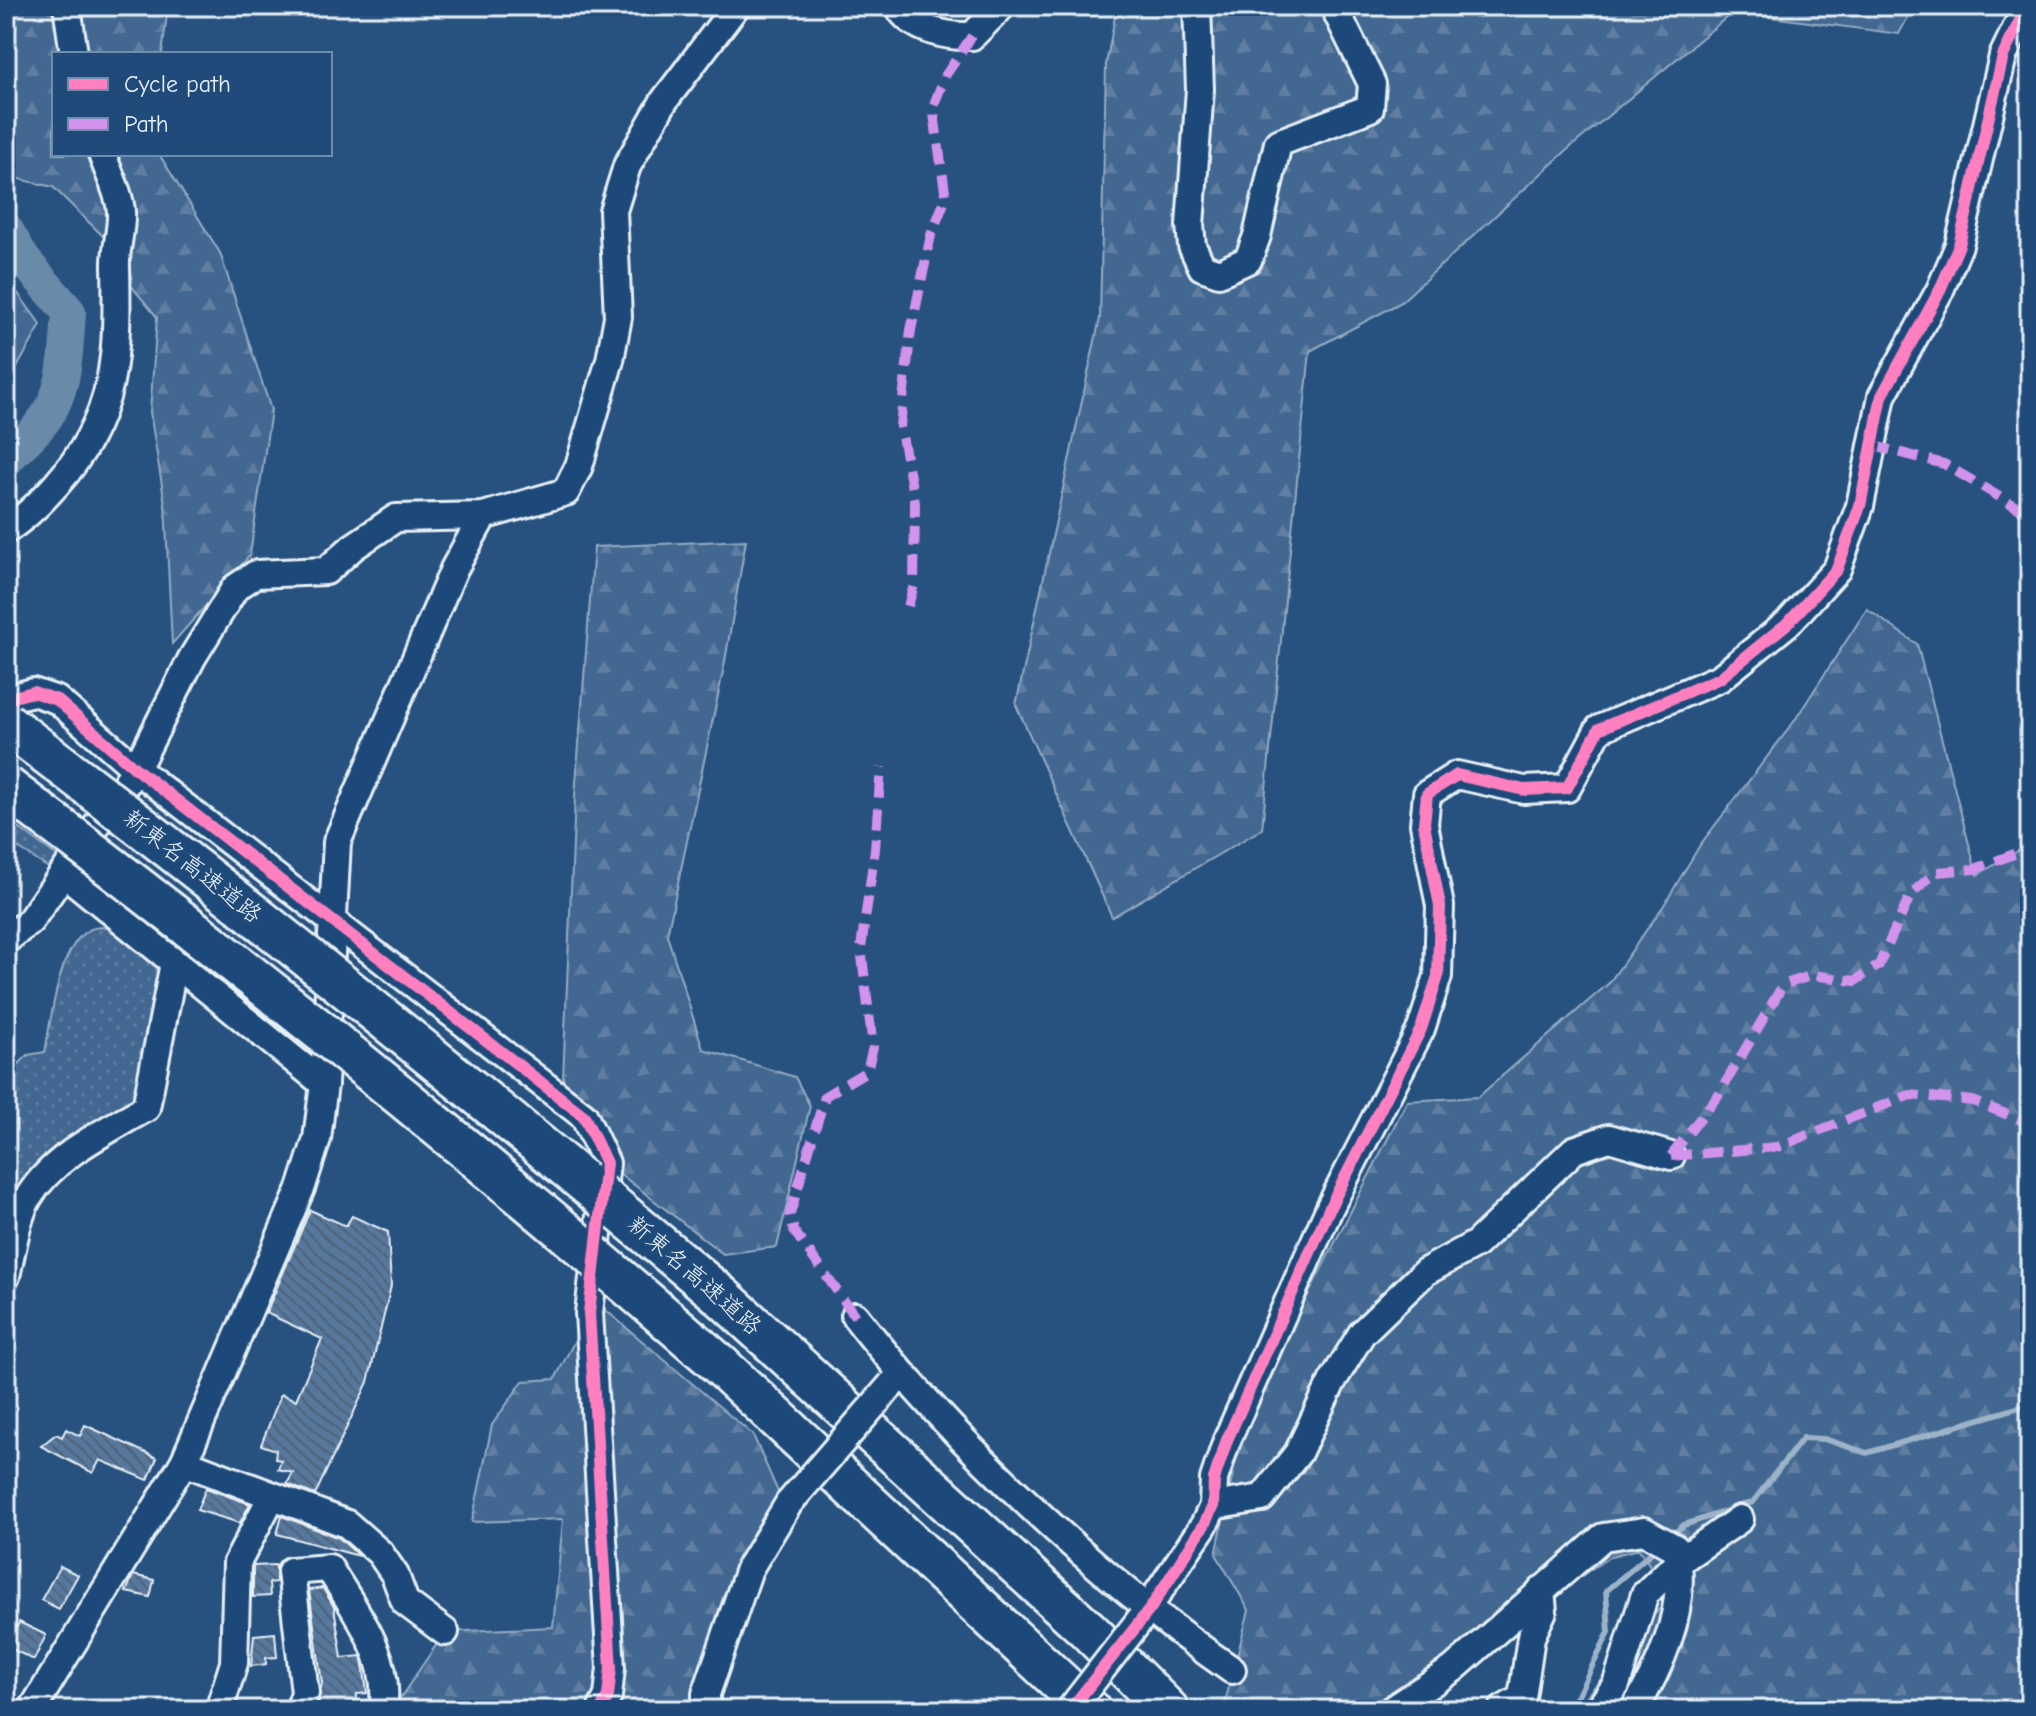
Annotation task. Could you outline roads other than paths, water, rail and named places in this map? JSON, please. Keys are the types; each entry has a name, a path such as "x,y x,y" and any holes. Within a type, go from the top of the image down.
{"highway":[{"name":"新東名高速道路","path":"6,723 172,848 449,1068 721,1296 1088,1630 1168,1710"},
{"name":"新東名高速道路","path":"6,787 343,1047 554,1221 719,1364 1090,1710"}],"street":[{"path":"67,6 74,52"},
{"path":"6,940 30,921 136,769 192,658 235,588 256,574 326,571 396,518 483,516 566,492 579,466 610,360 618,317 613,211 627,166 664,101 736,6"},
{"path":"898,6 927,29 951,37 972,36 1002,6"},
{"path":"1197,6 1200,89 1191,235 1202,267 1219,273 1248,260 1257,236 1278,143 1370,108 1372,84 1338,15 1338,6"},
{"path":"1070,1710 1144,1615 1204,1525 1213,1506 1214,1479 1227,1440 1330,1207 1421,1029 1438,976 1440,906 1424,824 1427,794 1457,775 1524,790 1567,788 1599,729 1720,678 1789,622 1837,569 1860,506 1882,396 1940,290 1959,245 2003,56 2027,6"},
{"path":"6,530 20,522 73,466 88,444 109,393 117,345 115,266 121,211 103,156"},
{"path":"32,1710 184,1462 302,1186 317,1139 324,1084 337,842 454,569 483,516"},
{"path":"6,699 33,692 57,700 136,769 584,1116 606,1163 589,1313 611,1668 608,1696 601,1710"},
{"path":"64,873 324,1084"},
{"path":"6,1276 27,1199 50,1172 83,1145 146,1108 174,963"},
{"path":"1213,1506 1262,1498 1298,1453 1332,1382 1362,1333 1425,1272 1476,1244 1574,1150 1609,1138 1671,1156"},
{"path":"855,1316 896,1379 1049,1520 1144,1615 1232,1670"},
{"path":"706,1710 706,1694 749,1569 789,1503 896,1379"},
{"path":"184,1462 271,1498 347,1524 380,1553 395,1575 405,1602 445,1632"},
{"path":"219,1710 234,1663 237,1563 271,1498"},
{"path":"1598,1710 1616,1685 1645,1594 1676,1555 1740,1519"},
{"path":"1391,1710 1453,1669 1603,1537 1644,1531 1676,1555 1680,1585 1673,1624 1652,1682 1634,1710"},
{"path":"299,1710 305,1693 291,1571 306,1567 329,1568 373,1640 387,1690 383,1710"},
{"path":"1502,1710 1522,1698 1531,1637 1543,1611 1541,1590"}],"waterway":[{"path":"6,229 24,260 69,312 64,372 56,399 40,425 6,461"},
{"path":"1671,1536 1684,1525 1753,1502 1803,1438 1824,1439 1867,1453 2030,1404"},
{"path":"1566,1710 1577,1697 1609,1632 1606,1591 1659,1546"}]}
